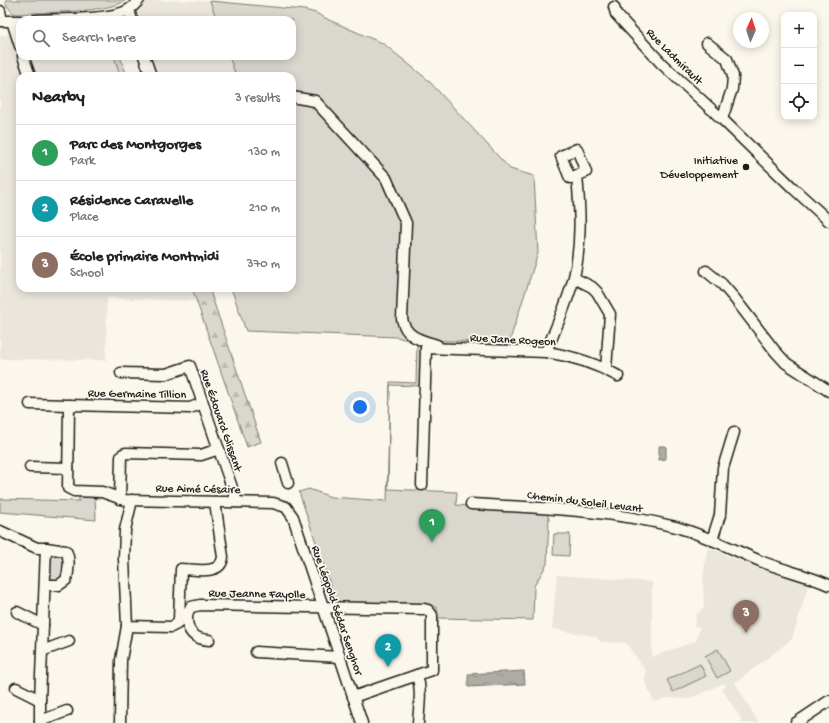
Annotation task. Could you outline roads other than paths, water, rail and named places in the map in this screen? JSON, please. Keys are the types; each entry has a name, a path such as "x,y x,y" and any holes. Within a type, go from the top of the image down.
{"street":[{"path":"105,16 120,14 131,15 139,0"},
{"name":"Rue Ladmirault","path":"614,8 616,14 662,64 829,221"},
{"path":"7,19 16,38"},
{"path":"706,43 727,59 733,76 732,89 722,119"},
{"path":"24,60 29,72"},
{"path":"145,60 150,72"},
{"path":"296,99 315,101 386,178 406,223 402,319 404,326 410,335 446,349"},
{"path":"546,352 574,278 579,246 580,224 577,175"},
{"path":"706,271 722,284 786,363 829,391"},
{"path":"574,278 592,287 597,292 610,314 606,369"},
{"name":"Rue Jane Rogeon","path":"422,485 426,348 546,352 585,360 618,376"},
{"name":"Rue Édouard Glissant","path":"121,373 166,374 190,366 237,502"},
{"name":"Rue Germaine Tillion","path":"30,404 190,408 203,403"},
{"path":"30,467 68,468 69,405"},
{"path":"712,540 720,516 723,468 734,432"},
{"path":"120,499 121,457 123,454 201,455 219,449"},
{"path":"282,463 288,482"},
{"name":"Rue Aimé Césaire","path":"68,468 68,484 71,490 97,491 120,499 237,502 274,504 286,507"},
{"path":"120,723 121,660 127,626 124,559 125,530 132,500"},
{"name":"Rue Jeanne Fayolle","path":"127,626 171,626 177,624 180,619 181,569 214,570 219,568 223,563 224,557 215,502"},
{"name":"Chemin du Soleil Levant","path":"471,504 564,509 622,517 675,527 712,540 761,561 829,585"},
{"name":"Rue Léopold Sédar Senghor","path":"286,507 293,517 362,723"},
{"path":"0,531 37,548 66,551 68,561 68,576 66,580 59,584 45,585"},
{"path":"46,548 40,722 67,711"},
{"name":"Rue Jeanne Fayolle","path":"209,640 198,638 189,630 187,613 191,607 200,604 323,607"},
{"path":"323,607 428,610 431,612 433,620 432,670 353,697"},
{"path":"17,612 43,624"},
{"path":"42,651 69,641"},
{"path":"256,652 339,657"},
{"path":"417,675 420,696 418,723"},
{"path":"16,688 40,700"},
{"path":"796,723 829,701"}],"water":[{"path":"659,446 666,446 666,459 659,460"},
{"path":"524,671 525,684 468,687 468,674"}],"place":[{"name":"Initiative Développement","path":"746,167"},
{"name":"Parc des Montgorges","path":"432,542"},
{"name":"École primaire Montmidi","path":"746,633"},
{"name":"Résidence Caravelle","path":"388,667"}]}
